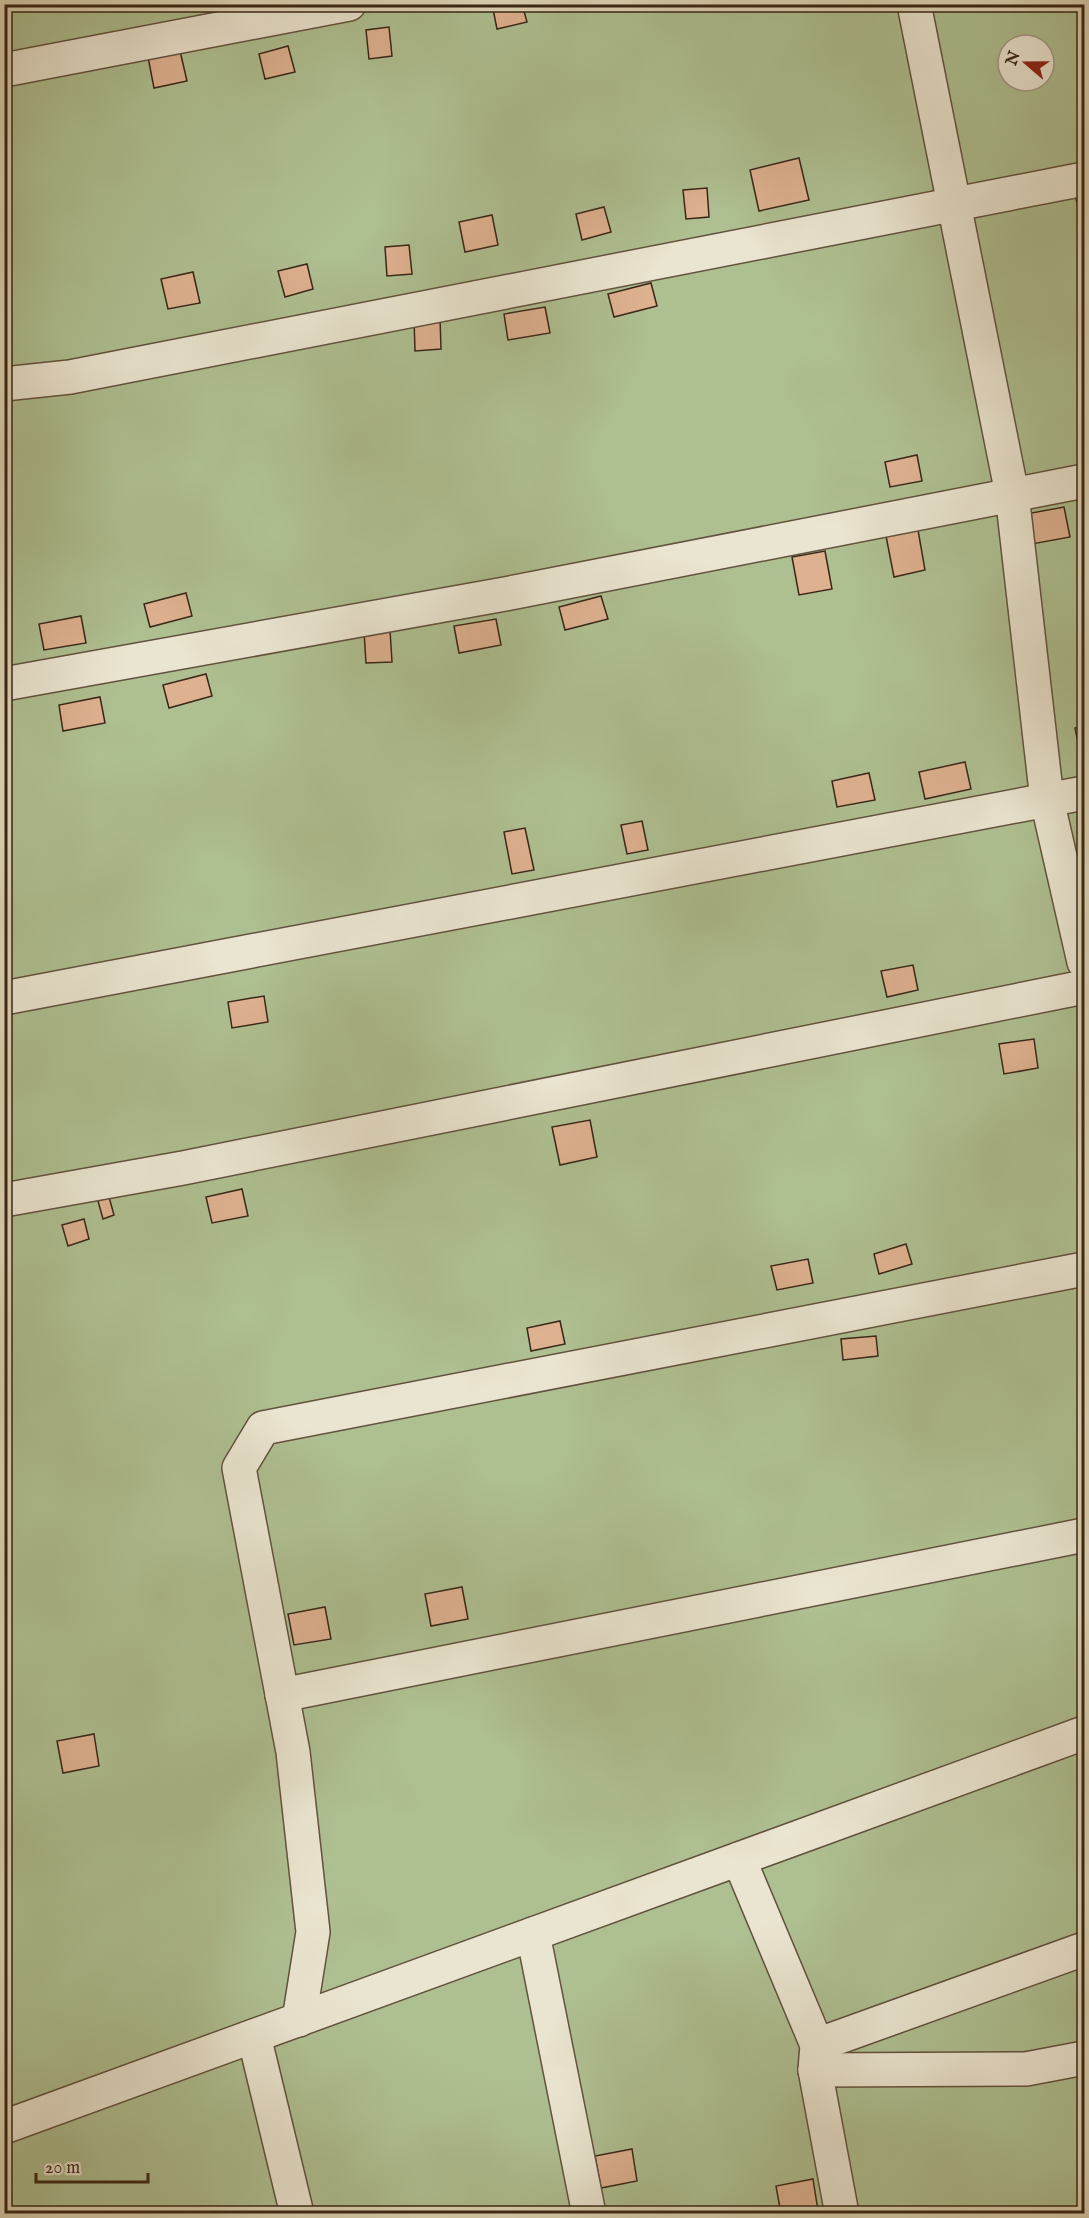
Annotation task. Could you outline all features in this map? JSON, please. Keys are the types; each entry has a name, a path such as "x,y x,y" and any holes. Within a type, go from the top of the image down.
{"street":[{"path":"4,70 349,4"},
{"path":"914,4 1012,494 1047,800 1084,962"},
{"path":"4,384 70,377 1084,179"},
{"path":"4,684 505,594 1084,481"},
{"path":"4,998 1084,794"},
{"path":"4,1200 183,1168 1084,987"},
{"path":"299,2020 313,1932 293,1752 239,1468 262,1428 1084,1269"},
{"path":"282,1695 1084,1535"},
{"path":"4,2127 1084,1733"},
{"path":"739,1859 816,2057 842,2214"},
{"path":"533,1934 589,2214"},
{"path":"816,2057 1084,1949"},
{"path":"254,2036 297,2214"},
{"path":"816,2057 1026,2069 1084,2058"}],"green space":[{"path":"5,5 1084,5 1084,2213 5,2213"}],"building":[{"path":"492,4 522,4 527,22 497,29"},
{"path":"389,27 392,56 369,59 366,30"},
{"path":"288,46 295,72 265,79 259,54"},
{"path":"180,51 187,81 154,88 148,57"},
{"path":"799,158 809,200 759,211 750,170"},
{"path":"1084,187 1084,236 1074,189"},
{"path":"707,188 709,217 686,219 683,190"},
{"path":"604,207 611,232 582,240 576,214"},
{"path":"492,215 498,245 465,252 459,222"},
{"path":"409,245 412,274 387,276 385,247"},
{"path":"307,264 313,289 285,297 278,271"},
{"path":"193,272 200,303 168,309 161,279"},
{"path":"651,283 657,306 614,317 608,294"},
{"path":"545,307 550,333 508,340 504,314"},
{"path":"440,318 441,349 415,351 414,319"},
{"path":"917,455 922,481 890,487 885,462"},
{"path":"1064,507 1070,537 1032,544 1026,514"},
{"path":"918,530 925,570 894,577 886,536"},
{"path":"825,551 832,589 799,595 792,557"},
{"path":"186,593 192,616 150,627 144,604"},
{"path":"601,596 608,619 565,630 559,607"},
{"path":"81,616 86,643 44,650 39,624"},
{"path":"496,619 501,645 459,653 454,626"},
{"path":"390,630 392,662 366,663 364,632"},
{"path":"206,674 212,696 169,708 163,685"},
{"path":"100,697 105,723 63,731 59,705"},
{"path":"1084,726 1084,756 1081,757 1075,728"},
{"path":"965,762 971,789 925,799 919,772"},
{"path":"869,773 875,800 837,807 832,781"},
{"path":"642,821 648,850 627,854 621,825"},
{"path":"525,828 534,870 512,874 504,832"},
{"path":"913,965 918,990 887,997 881,971"},
{"path":"264,996 268,1022 232,1028 228,1002"},
{"path":"1034,1039 1038,1068 1004,1074 999,1044"},
{"path":"590,1120 597,1157 560,1165 552,1127"},
{"path":"242,1189 248,1216 212,1223 206,1197"},
{"path":"109,1197 114,1215 103,1219 98,1201"},
{"path":"84,1219 89,1239 68,1246 62,1225"},
{"path":"906,1244 912,1264 879,1274 874,1254"},
{"path":"808,1259 813,1283 777,1290 771,1266"},
{"path":"560,1321 565,1344 531,1351 527,1328"},
{"path":"876,1336 878,1356 843,1360 841,1339"},
{"path":"462,1587 468,1619 431,1626 425,1594"},
{"path":"325,1607 331,1639 294,1645 288,1614"},
{"path":"94,1734 99,1766 63,1773 57,1741"},
{"path":"632,2149 637,2181 601,2188 595,2156"},
{"path":"813,2179 818,2211 804,2214 781,2214 776,2186"}]}
